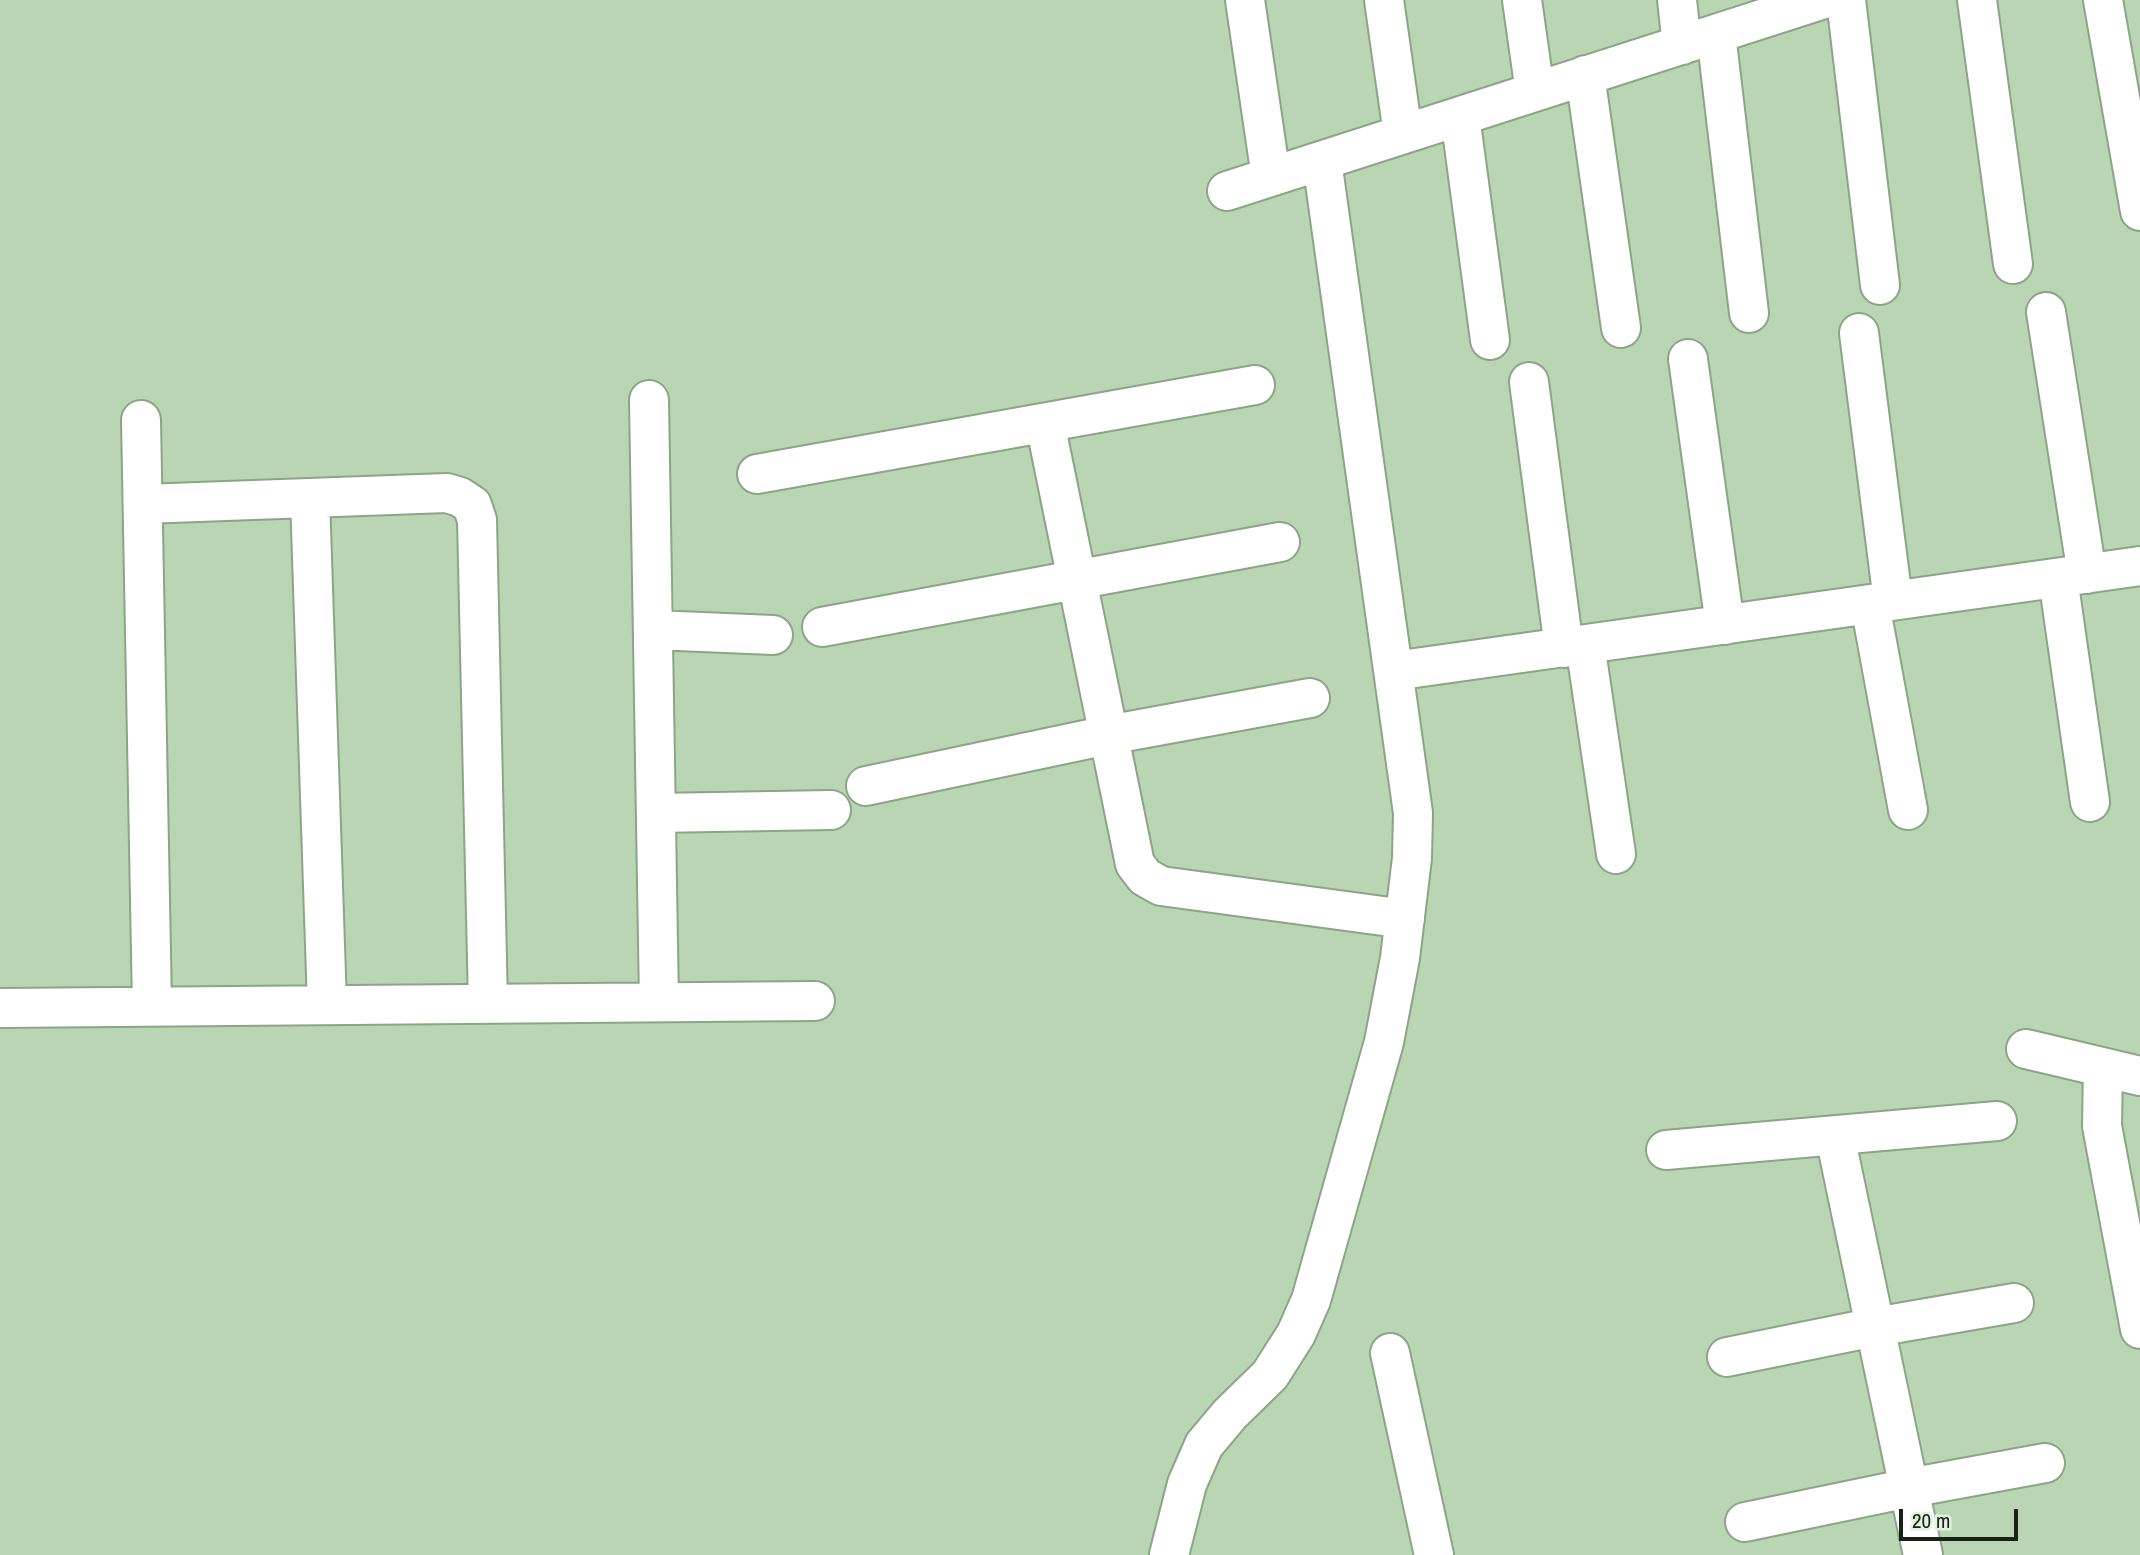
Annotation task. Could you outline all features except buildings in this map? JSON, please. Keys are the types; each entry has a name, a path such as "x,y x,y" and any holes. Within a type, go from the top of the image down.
{"street":[{"path":"1245,0 1271,177"},
{"path":"1384,0 1403,134"},
{"path":"1522,0 1535,92"},
{"path":"1676,0 1699,39 1749,313"},
{"path":"1227,191 1821,0"},
{"path":"1846,0 1880,285"},
{"path":"1978,0 2013,264"},
{"path":"2104,0 2140,211"},
{"path":"1585,75 1621,328"},
{"path":"1461,116 1490,340"},
{"path":"1170,1555 1187,1484 1205,1445 1230,1414 1270,1375 1296,1334 1311,1300 1384,1042 1400,958 1412,858 1413,813 1322,161"},
{"path":"2046,312 2073,576 2090,802"},
{"path":"1859,333 1882,603 1908,810"},
{"path":"1688,359 1725,625"},
{"path":"1529,382 1574,646 1616,853"},
{"path":"757,474 1255,385"},
{"path":"649,401 659,1002"},
{"path":"141,420 152,1006"},
{"path":"1045,423 1135,864 1145,877 1161,886 1405,919"},
{"path":"143,504 447,493 472,505 477,520 488,1004"},
{"path":"310,498 327,1005"},
{"path":"822,627 1279,542"},
{"path":"1394,671 2140,566"},
{"path":"654,630 773,635"},
{"path":"866,786 1108,735 1310,698"},
{"path":"656,813 831,810"},
{"path":"0,1007 815,1001"},
{"path":"2026,1049 2140,1076"},
{"path":"2104,1067 2102,1126 2138,1306"},
{"path":"1666,1150 1997,1121"},
{"path":"1835,1136 1923,1555"},
{"path":"1727,1357 1875,1327 2014,1303"},
{"path":"1390,1353 1434,1555"},
{"path":"1745,1522 2045,1463"}]}
